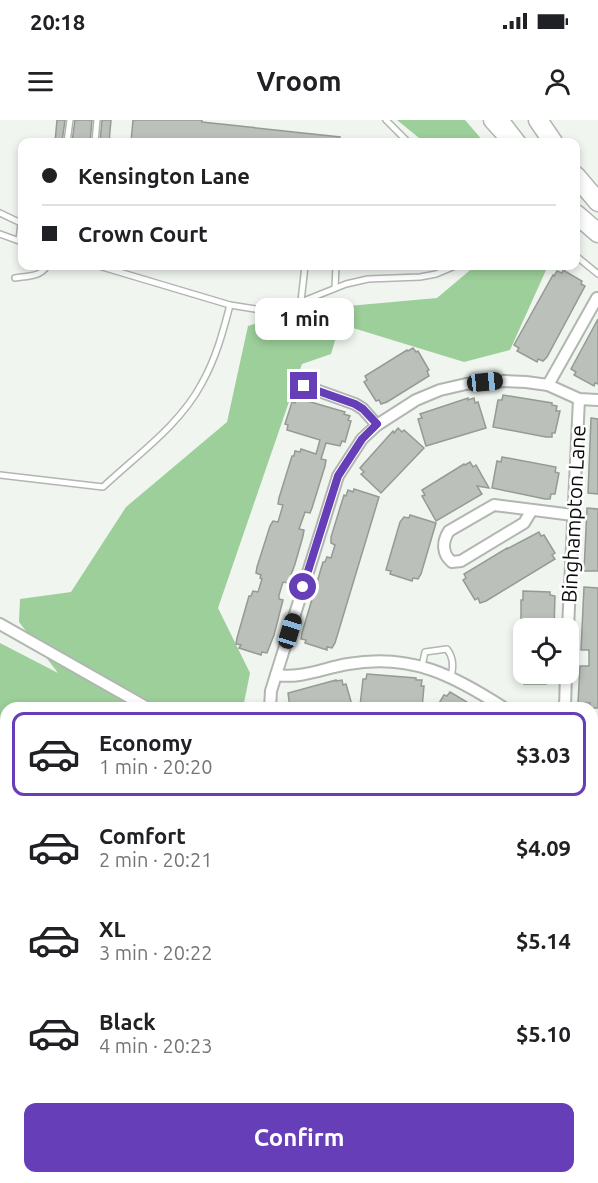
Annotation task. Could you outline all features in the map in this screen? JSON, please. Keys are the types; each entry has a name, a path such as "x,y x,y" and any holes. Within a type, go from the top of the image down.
{"main road":[{"path":"493,120 509,138"},
{"path":"538,120 549,138"},
{"path":"580,181 598,202"},
{"path":"580,217 598,233"}],"street":[{"path":"548,385 597,298"},
{"path":"270,702 271,691 338,476 362,439 377,424 416,400 466,384 504,381 548,385 579,399 598,400"},
{"path":"304,386 355,404 377,424"},
{"name":"Binghampton Lane","path":"568,618 579,399"},
{"path":"532,510 524,523 461,561 452,562 447,558 444,545 449,531 488,506 501,505 573,515"},
{"path":"0,624 137,702"},
{"path":"276,675 291,677 368,661 388,660 422,666 451,676 494,702"},
{"path":"565,702 566,684"}],"lane":[{"path":"68,138 70,120"},
{"path":"95,138 97,120"},
{"path":"386,120 404,138"},
{"path":"507,120 521,138"},
{"path":"528,120 548,138"},
{"path":"0,213 18,222"},
{"path":"0,234 18,240"},
{"path":"580,259 598,274"},
{"path":"15,278 38,274 45,270"},
{"path":"128,270 230,305 268,311 281,310 334,288 368,279 420,278 446,270"},
{"path":"301,301 304,270"},
{"path":"334,288 336,270"},
{"path":"0,475 103,487 162,434 202,385 218,349 230,305"},
{"path":"422,666 425,652 447,648 451,654 454,669 451,676"}],"green space":[{"path":"397,120 465,120 481,138 419,138"},
{"path":"470,270 546,270 510,350 464,362 340,324 331,354 302,364 218,608 250,673 244,702 0,702 0,643 58,673 19,622 20,599 71,592 126,507 227,422 248,326 282,315 291,334 348,306 437,298"}],"building":[{"path":"57,120 65,120 63,138 55,138"},
{"path":"75,120 92,120 90,138 73,138"},
{"path":"102,120 111,120 109,138 100,138"},
{"path":"133,120 202,120 202,122 340,137 340,138 131,138"},
{"path":"563,270 582,281 581,284 585,286 547,357 543,361 538,359 537,362 517,351 519,348 514,345 553,275 557,271 562,273"},
{"path":"598,319 598,384 595,383 594,386 574,375 576,372 571,369"},
{"path":"413,348 416,352 418,351 429,370 427,371 429,376 387,402 381,404 379,400 376,401 364,382 367,380 365,376"},
{"path":"503,395 552,403 557,406 556,411 560,411 552,437 493,427 498,400 502,400"},
{"path":"297,398 345,412 344,414 350,416 348,420 351,421 345,442 342,441 340,446 326,443 321,459 326,460 325,466 312,508 310,513 305,512 299,529 304,530 295,564 288,583 283,582 279,595 279,599 283,600 274,635 267,653 262,652 261,655 239,648 241,645 236,644 237,638 249,596 253,591 258,592 262,579 261,575 256,573 257,567 270,526 273,521 278,522 283,505 278,504 279,498 292,456 295,451 300,452 301,449 316,454 320,440 287,430 288,425 285,424 292,402 295,403"},
{"path":"468,398 468,400 474,398 475,403 478,402 486,428 426,446 418,419 422,418 420,414"},
{"path":"591,418 598,419 598,494 588,493"},
{"path":"398,428 402,432 404,430 424,448 381,493 361,474 364,472 360,468"},
{"path":"502,457 556,467 555,472 559,473 555,494 551,494 550,499 545,499 492,488 497,461 501,462"},
{"path":"470,462 473,467 476,465 489,488 477,486 482,494 436,521 422,496 425,495 422,490"},
{"path":"354,489 379,497 335,643 332,648 327,647 327,650 305,643 306,640 301,639 302,633 323,562 327,557 331,558 335,545 331,543 331,537 344,495 346,496 348,490 353,492"},
{"path":"587,508 598,509 598,571 584,571"},
{"path":"410,515 436,523 421,574 418,579 413,578 412,581 390,574 391,571 386,570 400,522 404,517 409,518"},
{"path":"539,532 541,536 544,535 555,553 552,555 555,559 486,601 480,603 478,598 475,600 463,580 466,578 464,574"},
{"path":"584,587 598,588 598,702 578,702 580,666 589,666 589,650 581,650"},
{"path":"523,591 550,592 550,595 555,596 554,618 521,618 521,600 523,600"},
{"path":"367,674 422,680 421,686 424,686 423,702 360,702 363,679 366,679"},
{"path":"342,680 343,685 346,684 351,702 289,702 288,693"},
{"path":"450,692 467,702 440,702 444,695 447,696"}],"route":[{"path":"303,587 338,476 362,439 377,424 355,404 304,386"}]}
